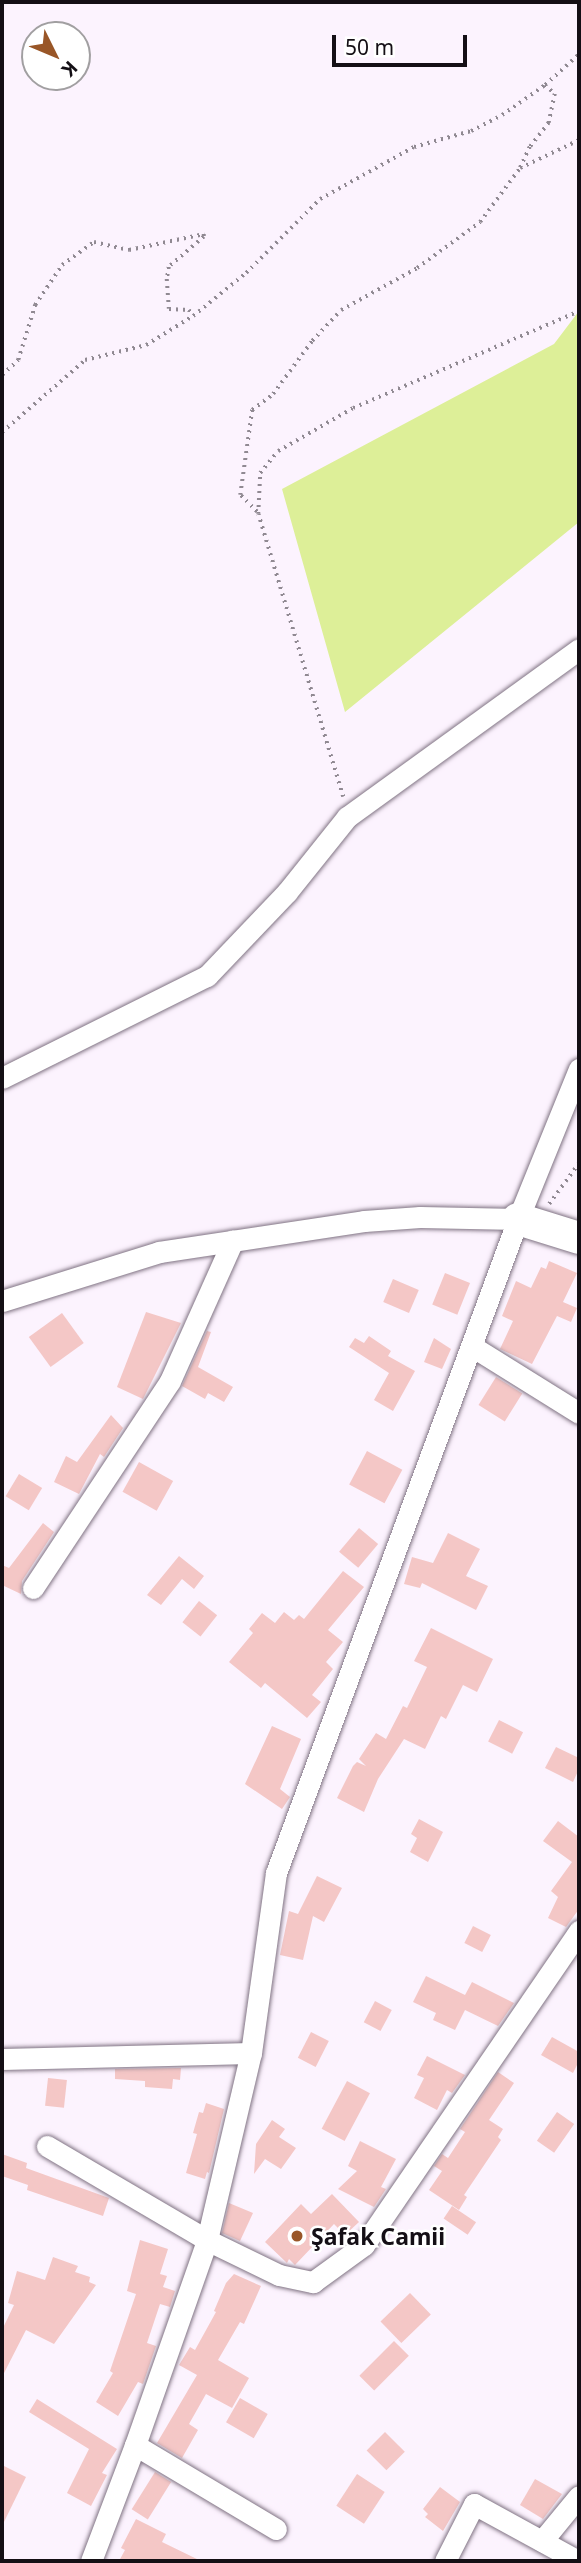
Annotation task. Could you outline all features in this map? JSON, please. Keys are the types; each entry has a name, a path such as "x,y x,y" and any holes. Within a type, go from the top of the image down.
{"street":[{"path":"2,1078 207,976 287,892 347,817 579,649"},
{"path":"91,2561 207,2240 251,2053 276,1873 473,1347 518,1219 579,1069"},
{"path":"2,1301 159,1252 409,1218 518,1219 579,1238"},
{"path":"33,1588 170,1381 233,1240"},
{"path":"473,1347 579,1413"},
{"path":"47,2146 207,2240 279,2275 313,2282 364,2245 579,1931"},
{"path":"2,2059 251,2053"},
{"path":"135,2445 276,2529"},
{"path":"542,2541 579,2496"},
{"path":"445,2561 474,2504 578,2561"}],"path":[{"path":"2,432 85,360 146,345 193,316 246,272 320,199 414,148 471,131 545,85 579,54"},
{"path":"258,514 240,495 252,410 273,394 312,341 341,310 417,268 480,222 549,123 555,94 545,85"},
{"path":"520,168 579,140"},
{"path":"2,375 18,360 35,305 62,265 94,242 129,250 204,234 204,237 169,267 167,279 169,309 189,310 193,316"},
{"path":"347,817 341,786 258,514 260,473 278,451 353,408 579,310"},
{"path":"548,1205 579,1163"}],"green space":[{"path":"579,311 579,522 345,712 282,489 554,344"}],"building":[{"path":"549,1261 577,1273 563,1302 577,1308 571,1322 557,1316 532,1364 500,1349 513,1321 502,1316 516,1281 531,1288 541,1267 546,1269"},
{"path":"445,1273 470,1283 457,1315 432,1305"},
{"path":"393,1279 419,1290 409,1313 383,1302"},
{"path":"146,1312 181,1323 143,1399 117,1387"},
{"path":"62,1313 84,1343 51,1367 29,1337"},
{"path":"207,1331 211,1332 198,1367 233,1387 224,1402 208,1393 205,1399 182,1386"},
{"path":"369,1336 391,1351 388,1356 415,1371 393,1411 374,1400 389,1373 349,1347 355,1338 364,1343"},
{"path":"434,1338 451,1349 442,1369 424,1362"},
{"path":"496,1377 522,1393 505,1421 479,1405"},
{"path":"111,1415 123,1428 104,1457 100,1454 79,1494 54,1482 66,1456 77,1462"},
{"path":"367,1451 402,1470 384,1503 349,1485"},
{"path":"139,1462 173,1481 157,1511 123,1492"},
{"path":"19,1474 42,1488 29,1510 6,1496"},
{"path":"43,1523 54,1532 22,1581 21,1594 2,1585 2,1565 9,1568"},
{"path":"359,1528 378,1544 358,1568 339,1552"},
{"path":"448,1533 480,1549 466,1576 488,1586 476,1610 422,1583 420,1588 404,1584 412,1557 433,1563"},
{"path":"179,1556 204,1576 194,1589 182,1579 161,1605 147,1595"},
{"path":"343,1571 364,1587 328,1630 343,1642 326,1662 333,1669 312,1695 321,1702 307,1718 265,1683 261,1688 229,1662 253,1633 249,1629 262,1613 275,1623 284,1612 294,1620 299,1615 304,1619"},
{"path":"199,1601 217,1615 201,1636 182,1622"},
{"path":"431,1628 493,1659 477,1692 463,1685 446,1719 441,1716 425,1749 404,1739 378,1779 364,1812 337,1798 353,1766 357,1762 366,1766 359,1759 376,1733 386,1739 403,1706 407,1708 427,1667 414,1661"},
{"path":"499,1720 523,1732 512,1754 488,1741"},
{"path":"272,1726 301,1739 280,1789 290,1797 282,1809 245,1784"},
{"path":"556,1747 579,1758 579,1769 573,1782 545,1768"},
{"path":"419,1819 443,1832 428,1862 410,1852 417,1838 411,1834"},
{"path":"558,1821 579,1837 579,1909 566,1927 548,1918 558,1897 551,1891 572,1862 543,1841"},
{"path":"317,1876 342,1888 324,1922 313,1916 303,1960 280,1955 289,1911 298,1914"},
{"path":"473,1926 491,1935 482,1952 464,1943"},
{"path":"426,1976 465,1995 472,1982 514,2003 498,2026 465,2010 455,2030 433,2020 436,2013 413,2002"},
{"path":"375,2001 392,2010 381,2031 364,2022"},
{"path":"311,2032 329,2041 316,2067 298,2058"},
{"path":"552,2037 579,2052 579,2061 573,2073 541,2055"},
{"path":"427,2056 465,2075 452,2093 447,2090 437,2110 414,2098 424,2078 417,2075"},
{"path":"181,2068 180,2080 173,2079 172,2089 145,2087 145,2081 115,2079 115,2069"},
{"path":"498,2072 514,2083 489,2120 503,2129 498,2137 501,2140 464,2195 467,2197 459,2210 429,2190 442,2171 434,2166 442,2154 448,2158 465,2132 460,2129"},
{"path":"48,2078 67,2080 64,2108 45,2106"},
{"path":"347,2081 370,2093 345,2141 322,2129"},
{"path":"206,2103 224,2109 209,2173 207,2172 205,2179 186,2173 197,2134 193,2133 199,2112 203,2113"},
{"path":"557,2112 574,2124 554,2153 537,2141"},
{"path":"272,2120 285,2129 279,2137 296,2148 281,2169 265,2159 254,2174 256,2144"},
{"path":"360,2141 396,2159 381,2187 386,2189 374,2207 338,2189 357,2171 348,2166"},
{"path":"2,2154 27,2163 26,2168 109,2198 103,2216 27,2190 28,2185 2,2176"},
{"name":"Şafak Camii","path":"332,2194 359,2222 345,2235 334,2224 295,2265 289,2259 287,2263 265,2242 301,2204 311,2214"},
{"path":"229,2203 253,2213 240,2241 222,2233"},
{"path":"452,2206 476,2222 468,2235 444,2218"},
{"path":"140,2240 168,2249 160,2274 167,2276 163,2287 175,2291 170,2307 160,2304 147,2343 156,2346 143,2384 138,2382 118,2416 96,2402 113,2373 110,2371 136,2294 127,2291"},
{"path":"53,2257 78,2266 75,2272 90,2277 89,2282 96,2285 54,2344 26,2330 2,2377 2,2330 14,2305 8,2303 17,2271 45,2280"},
{"path":"234,2274 261,2286 244,2324 240,2322 218,2360 249,2378 232,2408 206,2394 189,2424 198,2430 182,2458 157,2443 197,2375 179,2365 190,2347 195,2350 216,2312 214,2311 226,2283"},
{"path":"410,2293 431,2315 401,2343 381,2321"},
{"path":"394,2341 409,2356 374,2390 359,2376"},
{"path":"240,2398 268,2414 254,2438 226,2422"},
{"path":"37,2399 117,2449 102,2473 107,2475 91,2506 67,2493 89,2449 29,2412"},
{"path":"385,2432 405,2452 386,2470 367,2450"},
{"path":"2,2465 26,2477 2,2526"},
{"path":"155,2472 171,2482 148,2519 132,2509"},
{"path":"357,2474 385,2492 364,2524 336,2506"},
{"path":"535,2479 562,2494 543,2519 520,2505"},
{"path":"440,2487 460,2502 443,2531 425,2517 428,2514 423,2509"},
{"path":"136,2519 166,2534 162,2542 201,2561 119,2561 125,2550 121,2548"}],"place":[{"name":"Şafak Camii","path":"297,2236"}]}
